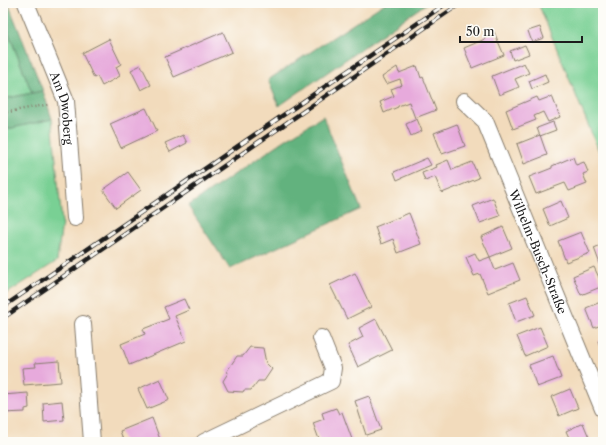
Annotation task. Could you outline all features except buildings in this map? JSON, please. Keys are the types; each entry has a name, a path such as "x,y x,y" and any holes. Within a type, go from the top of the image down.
{"street":[{"name":"Am Dwoberg","path":"26,3 66,101 75,218"},
{"name":"Wilhelm-Busch-Straße","path":"464,101 485,122 603,409"},
{"path":"83,324 92,442"},
{"path":"204,442 332,381 333,368 321,338"}],"path":[{"path":"3,113 66,101"}],"green space":[{"path":"3,3 8,3 43,91 32,93 3,18"},
{"path":"385,3 427,3 279,106 268,80"},
{"path":"538,3 603,3 603,161"},
{"path":"3,19 32,93 3,99"},
{"path":"43,91 52,119 3,130 3,99"},
{"path":"323,116 361,209 230,269 188,206"},
{"path":"52,119 62,223 57,261 3,296 3,130"}],"railway":[{"path":"3,307 447,3"},
{"path":"3,318 461,3"}]}
